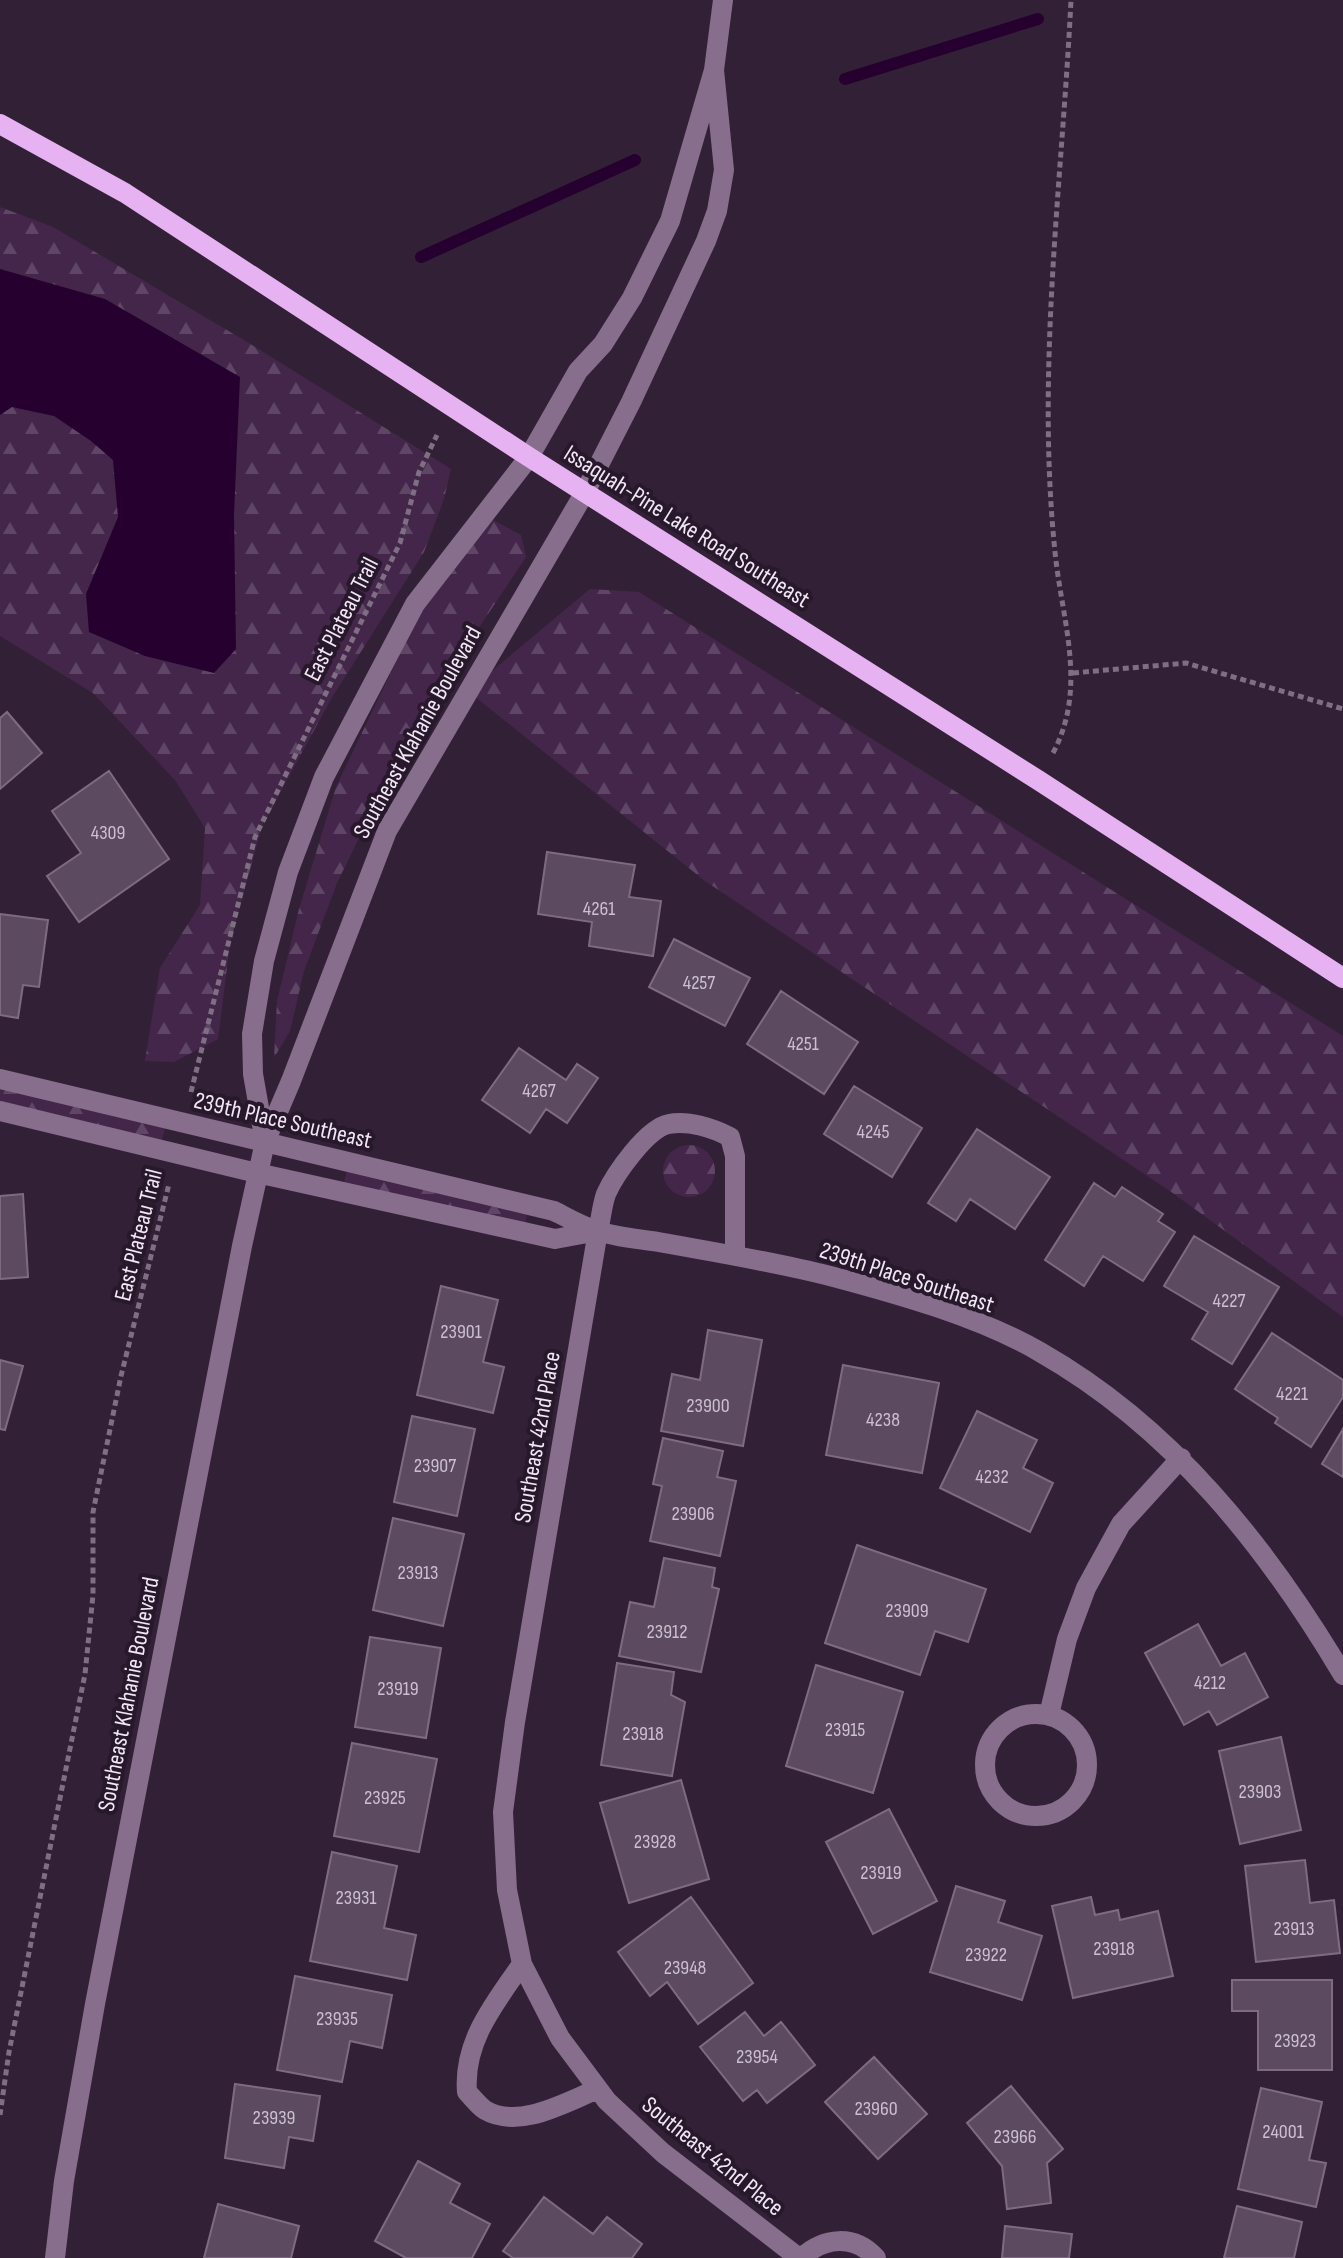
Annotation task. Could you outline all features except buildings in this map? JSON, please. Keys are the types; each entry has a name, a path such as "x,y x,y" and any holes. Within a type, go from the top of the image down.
{"main road":[{"name":"Issaquah-Pine Lake Road Southeast","path":"0,124 125,193 529,457 1343,978"}],"street":[{"path":"714,70 723,0"},
{"name":"Southeast Klahanie Boulevard","path":"265,1142 253,1074 252,1034 261,976 288,872 324,777 415,604 529,457 578,371 603,344 632,298 670,221 714,70"},
{"name":"Southeast Klahanie Boulevard","path":"55,2258 64,2181 95,2004 265,1142 387,831 585,492 706,241 717,211 724,170 714,70"},
{"name":"239th Place Southeast","path":"0,1079 554,1211 598,1231 829,1276 956,1314 1039,1351 1104,1395 1181,1458 1260,1549 1306,1613 1343,1675"},
{"name":"239th Place Southeast","path":"0,1111 257,1173 555,1239 598,1231"},
{"name":"Southeast 42nd Place","path":"735,1256 735,1156 730,1137 714,1129 669,1124 653,1132 625,1163 606,1195 598,1231 515,1722 503,1812 507,1890 522,1964 560,2038 607,2101 663,2153 800,2258 828,2241 845,2240 861,2245 876,2258"},
{"path":"1049,1715 1067,1639 1086,1588 1121,1524 1181,1458"},
{"path":"1032,1714 1049,1715 1065,1723 1078,1735 1086,1752 1087,1769 1083,1787 1072,1802 1057,1812 1040,1816 1022,1815 1006,1807 994,1794 986,1778 984,1760 994,1736 1014,1718 1032,1714"},
{"path":"522,1964 483,2020 466,2072 467,2092 485,2109 508,2118 536,2113 598,2089"}],"path":[{"path":"1038,780 1065,731 1073,673 1055,551 1047,384 1071,0"},
{"name":"East Plateau Trail","path":"184,1123 255,837 400,543 419,472 451,405"},
{"path":"1073,673 1186,663 1343,709"},
{"name":"East Plateau Trail","path":"0,2115 9,2052 85,1674 93,1595 93,1512 121,1376 177,1153"}],"green space":[{"path":"0,207 53,227 247,342 451,469 444,499 424,552 331,699 262,826 230,943 218,1039 174,1062 145,1061 160,968 200,905 205,828 175,780 93,693 0,636"},
{"path":"493,520 521,535 526,557 446,677 387,781 337,883 304,971 290,1031 274,1058 277,1001 299,909 336,787 428,595 465,537"},
{"path":"590,589 639,592 1343,1036 1343,1317 1170,1191 705,881 468,691"},
{"path":"0,1084 166,1125 160,1146 0,1107"},
{"path":"689,1145 707,1153 715,1171 707,1189 689,1197 671,1189 663,1171 671,1153"},
{"path":"347,1171 527,1215 524,1230 343,1186"}],"shaded area":[{"path":"0,269 105,299 240,377 234,515 236,649 214,673 145,656 89,632 86,594 118,517 113,460 54,416 12,407 0,415"}],"waterway":[{"path":"845,79 1038,19"},
{"path":"421,257 635,160"}]}
